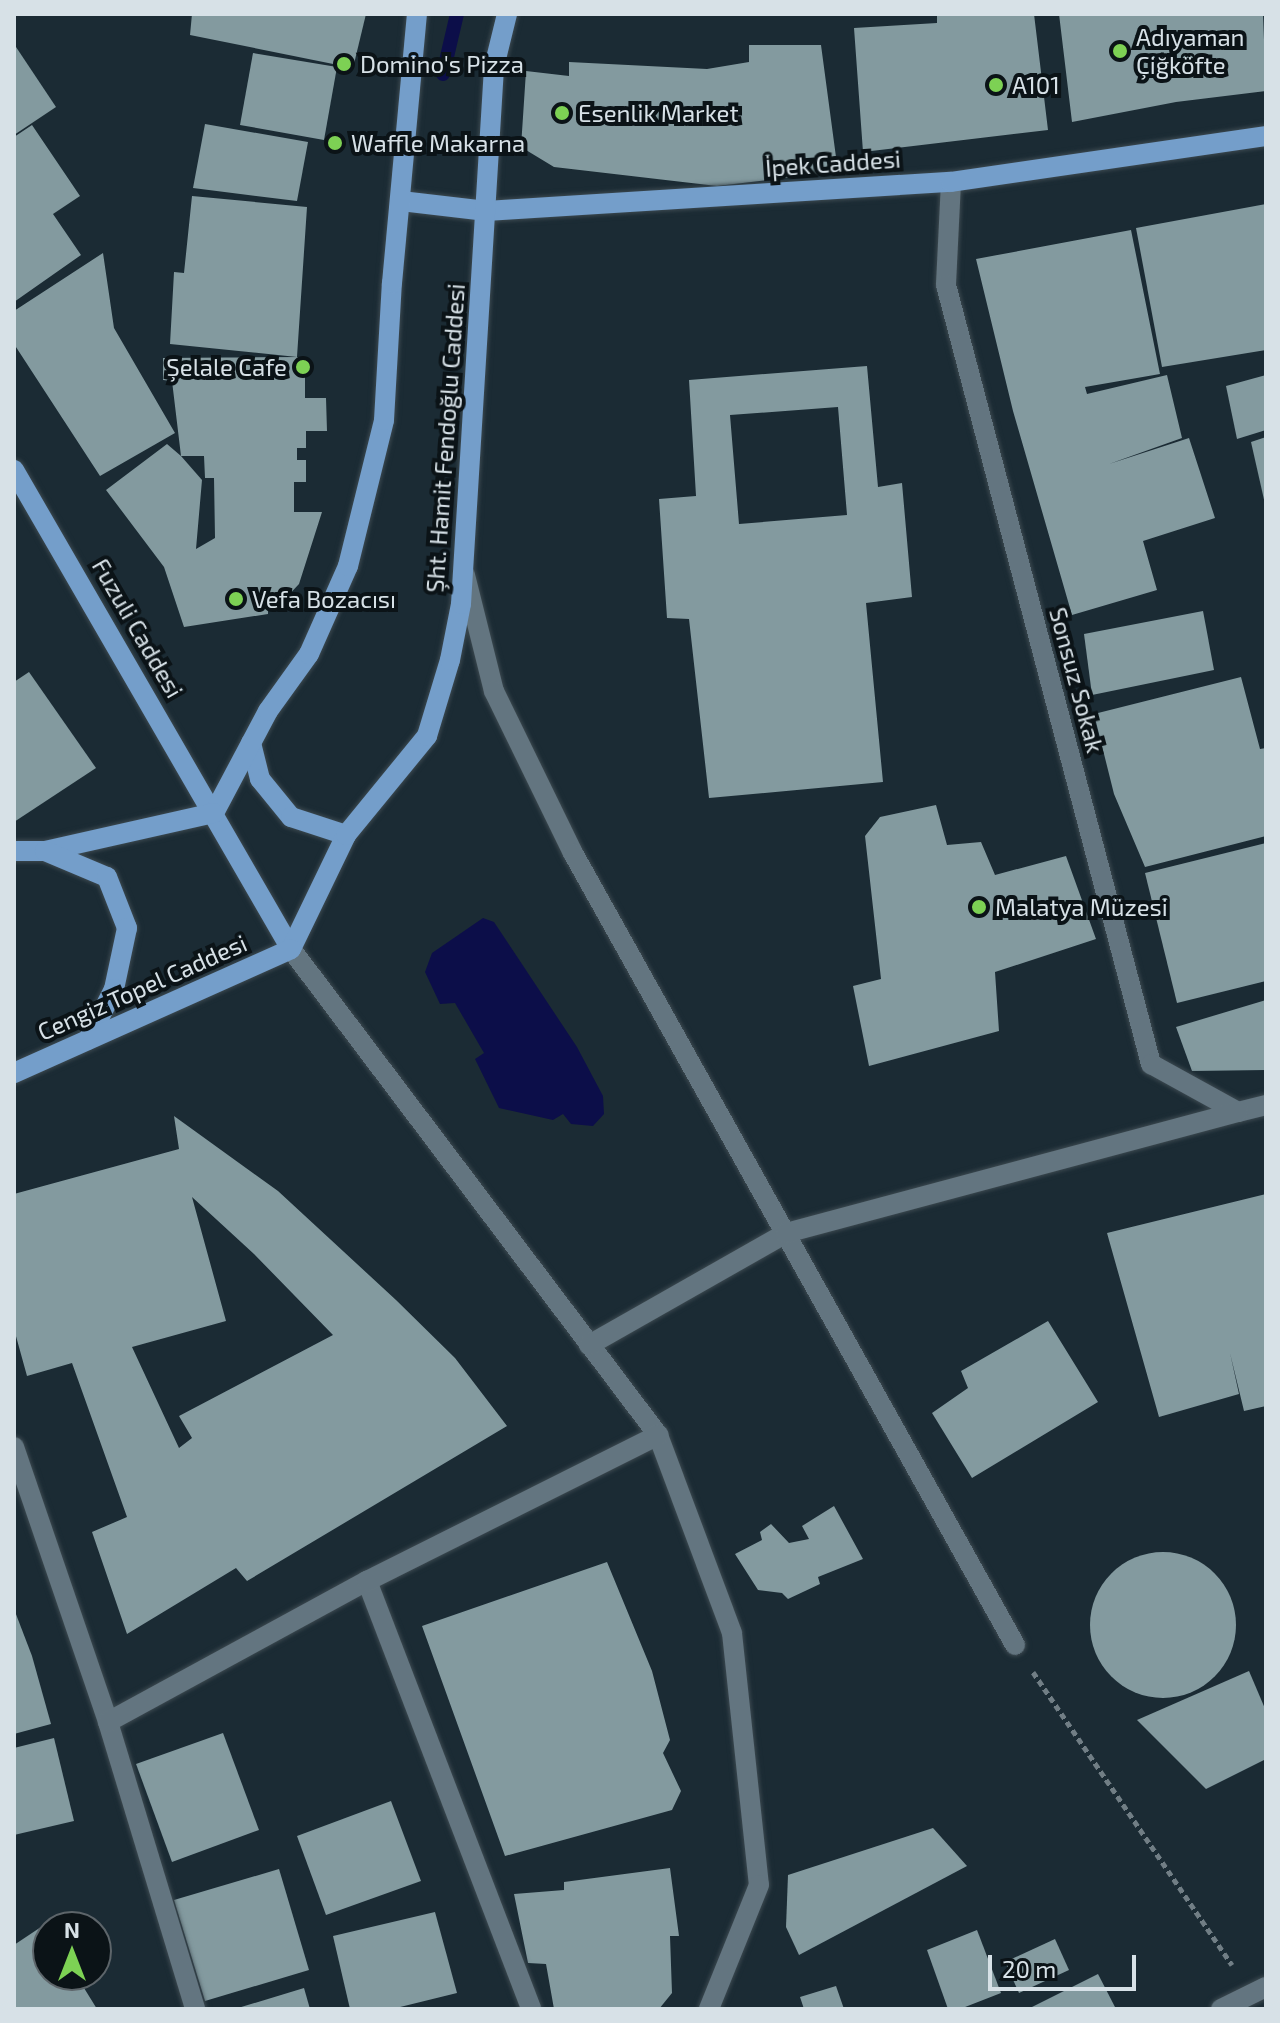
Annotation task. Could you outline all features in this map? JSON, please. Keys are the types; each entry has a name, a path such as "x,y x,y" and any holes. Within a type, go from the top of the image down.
{"main road":[{"path":"14,851 45,851 214,813 268,711 309,654 348,566 384,420 392,283 417,14"},
{"name":"Şht. Hamit Fendoğlu Caddesi","path":"291,949 346,835 427,736 450,660 461,604 494,67 507,14"},
{"name":"İpek Caddesi","path":"401,201 486,211 951,182 1266,136"},
{"name":"Fuzuli Caddesi","path":"14,470 291,949"},
{"path":"251,743 260,779 291,817 346,835"},
{"path":"45,851 107,877 127,928 114,989 88,1040"},
{"name":"Cengiz Topel Caddesi","path":"14,1073 291,949"}],"street":[{"name":"Sonsuz Sokak","path":"951,182 946,285 1151,1064 1238,1112"},
{"path":"463,567 494,691 573,853 1015,1645"},
{"path":"291,949 658,1435 732,1633 759,1885 709,2009"},
{"path":"589,1345 786,1233 1266,1105"},
{"path":"108,1722 367,1581 658,1435"},
{"path":"14,1447 108,1722 195,2009"},
{"path":"367,1581 531,2009"},
{"path":"1221,2009 1259,1991"}],"path":[{"path":"1015,1645 1259,1991"}],"shaded area":[{"path":"483,918 494,922 577,1047 603,1096 604,1114 593,1126 571,1124 563,1114 553,1120 499,1108 475,1059 484,1053 455,1003 440,1004 425,972 432,953"}],"building":[{"path":"192,14 366,14 353,68 190,35"},
{"path":"937,14 1034,14 1048,130 863,152 854,28 937,23"},
{"path":"1059,14 1263,14 1266,91 1176,102 1072,122"},
{"path":"14,44 56,107 14,135"},
{"path":"749,45 821,45 838,172 717,186 554,167 521,147 526,71 569,76 569,62 707,69 749,62"},
{"path":"253,53 337,67 324,140 240,125"},
{"path":"205,124 308,142 297,201 193,188"},
{"path":"32,125 80,196 53,214 81,255 14,302 14,137"},
{"path":"192,196 307,207 297,357 170,344 174,272 184,273"},
{"path":"1266,204 1266,350 1162,367 1136,228"},
{"path":"1131,230 1160,374 1085,387 1087,394 1167,375 1182,438 1109,464 1189,438 1215,518 1143,541 1157,590 1072,615 1013,411 976,259"},
{"path":"103,253 114,328 175,433 100,476 14,344 14,311"},
{"path":"305,357 305,398 326,398 327,431 306,431 306,448 297,448 297,460 306,460 306,482 294,482 294,512 322,512 299,584 284,600 268,600 268,614 184,627 164,567 106,490 167,444 181,456 172,381 163,380 163,358","holes":["181,456 204,456 205,478 214,478 215,538 196,549 202,480"]},
{"path":"867,366 878,487 902,483 912,597 866,603 883,782 709,798 689,619 667,618 659,499 696,496 689,380","holes":["838,407 847,515 739,524 730,415"]},
{"path":"1266,375 1266,430 1237,439 1226,386"},
{"path":"1266,437 1266,503 1265,504 1251,442"},
{"path":"1203,611 1214,670 1092,695 1084,634"},
{"path":"29,672 96,768 14,822 14,682"},
{"path":"1241,677 1260,749 1266,748 1266,836 1145,867 1114,794 1094,714"},
{"name":"Malatya Müzesi","path":"936,805 947,845 981,842 995,875 1066,856 1096,939 995,972 999,1031 869,1066 853,986 881,979 865,836 880,817"},
{"path":"1266,843 1266,981 1177,1003 1145,873"},
{"path":"1266,1000 1266,1070 1192,1071 1176,1027"},
{"path":"174,1116 278,1191 396,1300 455,1358 507,1426 247,1581 236,1568 127,1634 92,1532 127,1517 72,1363 27,1376 14,1329 14,1194 179,1149","holes":["192,1197 254,1254 333,1335 179,1416 192,1438 179,1448 132,1347 226,1321"]},
{"path":"1266,1194 1266,1406 1244,1411 1230,1353 1239,1394 1159,1417 1107,1233"},
{"path":"1048,1321 1098,1402 972,1478 932,1413 968,1388 961,1371"},
{"path":"834,1506 863,1559 818,1577 820,1584 788,1599 782,1593 758,1590 735,1554 762,1540 760,1532 771,1524 789,1543 809,1539 802,1526"},
{"path":"1163,1552 1191,1558 1215,1573 1230,1597 1236,1625 1230,1653 1215,1677 1191,1692 1163,1698 1135,1692 1111,1677 1096,1653 1090,1625 1096,1597 1111,1573 1135,1558"},
{"path":"607,1562 652,1671 670,1740 663,1753 681,1791 672,1810 505,1856 422,1626"},
{"path":"14,1609 32,1656 51,1724 14,1734"},
{"path":"1249,1671 1266,1711 1266,1759 1206,1789 1137,1720"},
{"path":"223,1733 259,1830 172,1862 136,1764"},
{"path":"54,1738 74,1821 14,1835 14,1748"},
{"path":"391,1801 421,1881 326,1915 297,1836"},
{"path":"933,1828 967,1866 799,1955 786,1927 788,1875"},
{"path":"670,1868 679,1936 670,1936 672,1993 659,2009 554,2009 546,1964 528,1963 514,1894 564,1890 564,1882"},
{"path":"279,1869 309,1970 205,2001 174,1900"},
{"path":"435,1912 457,1993 392,2009 350,2009 333,1936"},
{"path":"977,1930 1001,1993 960,2009 948,2009 927,1950"},
{"path":"32,1933 32,1991 86,1991 97,2009 14,2009 14,1945"},
{"path":"1055,1939 1069,1970 1019,1993 1005,1962"},
{"path":"1098,1974 1116,2009 1028,2009"},
{"path":"836,1986 844,2009 804,2009 800,1997"},
{"path":"304,1988 310,2009 238,2009 238,2008"}],"waterway":[{"path":"443,74 457,14"}],"place":[{"name":"Adıyaman Çiğköfte","path":"1120,51"},
{"name":"Domino's Pizza","path":"344,64"},
{"name":"A101","path":"996,85"},
{"name":"Esenlik Market","path":"562,113"},
{"name":"Waffle Makarna","path":"335,143"},
{"name":"Şelale Cafe","path":"303,367"},
{"name":"Vefa Bozacısı","path":"236,599"},
{"name":"Malatya Müzesi","path":"979,907"}]}
